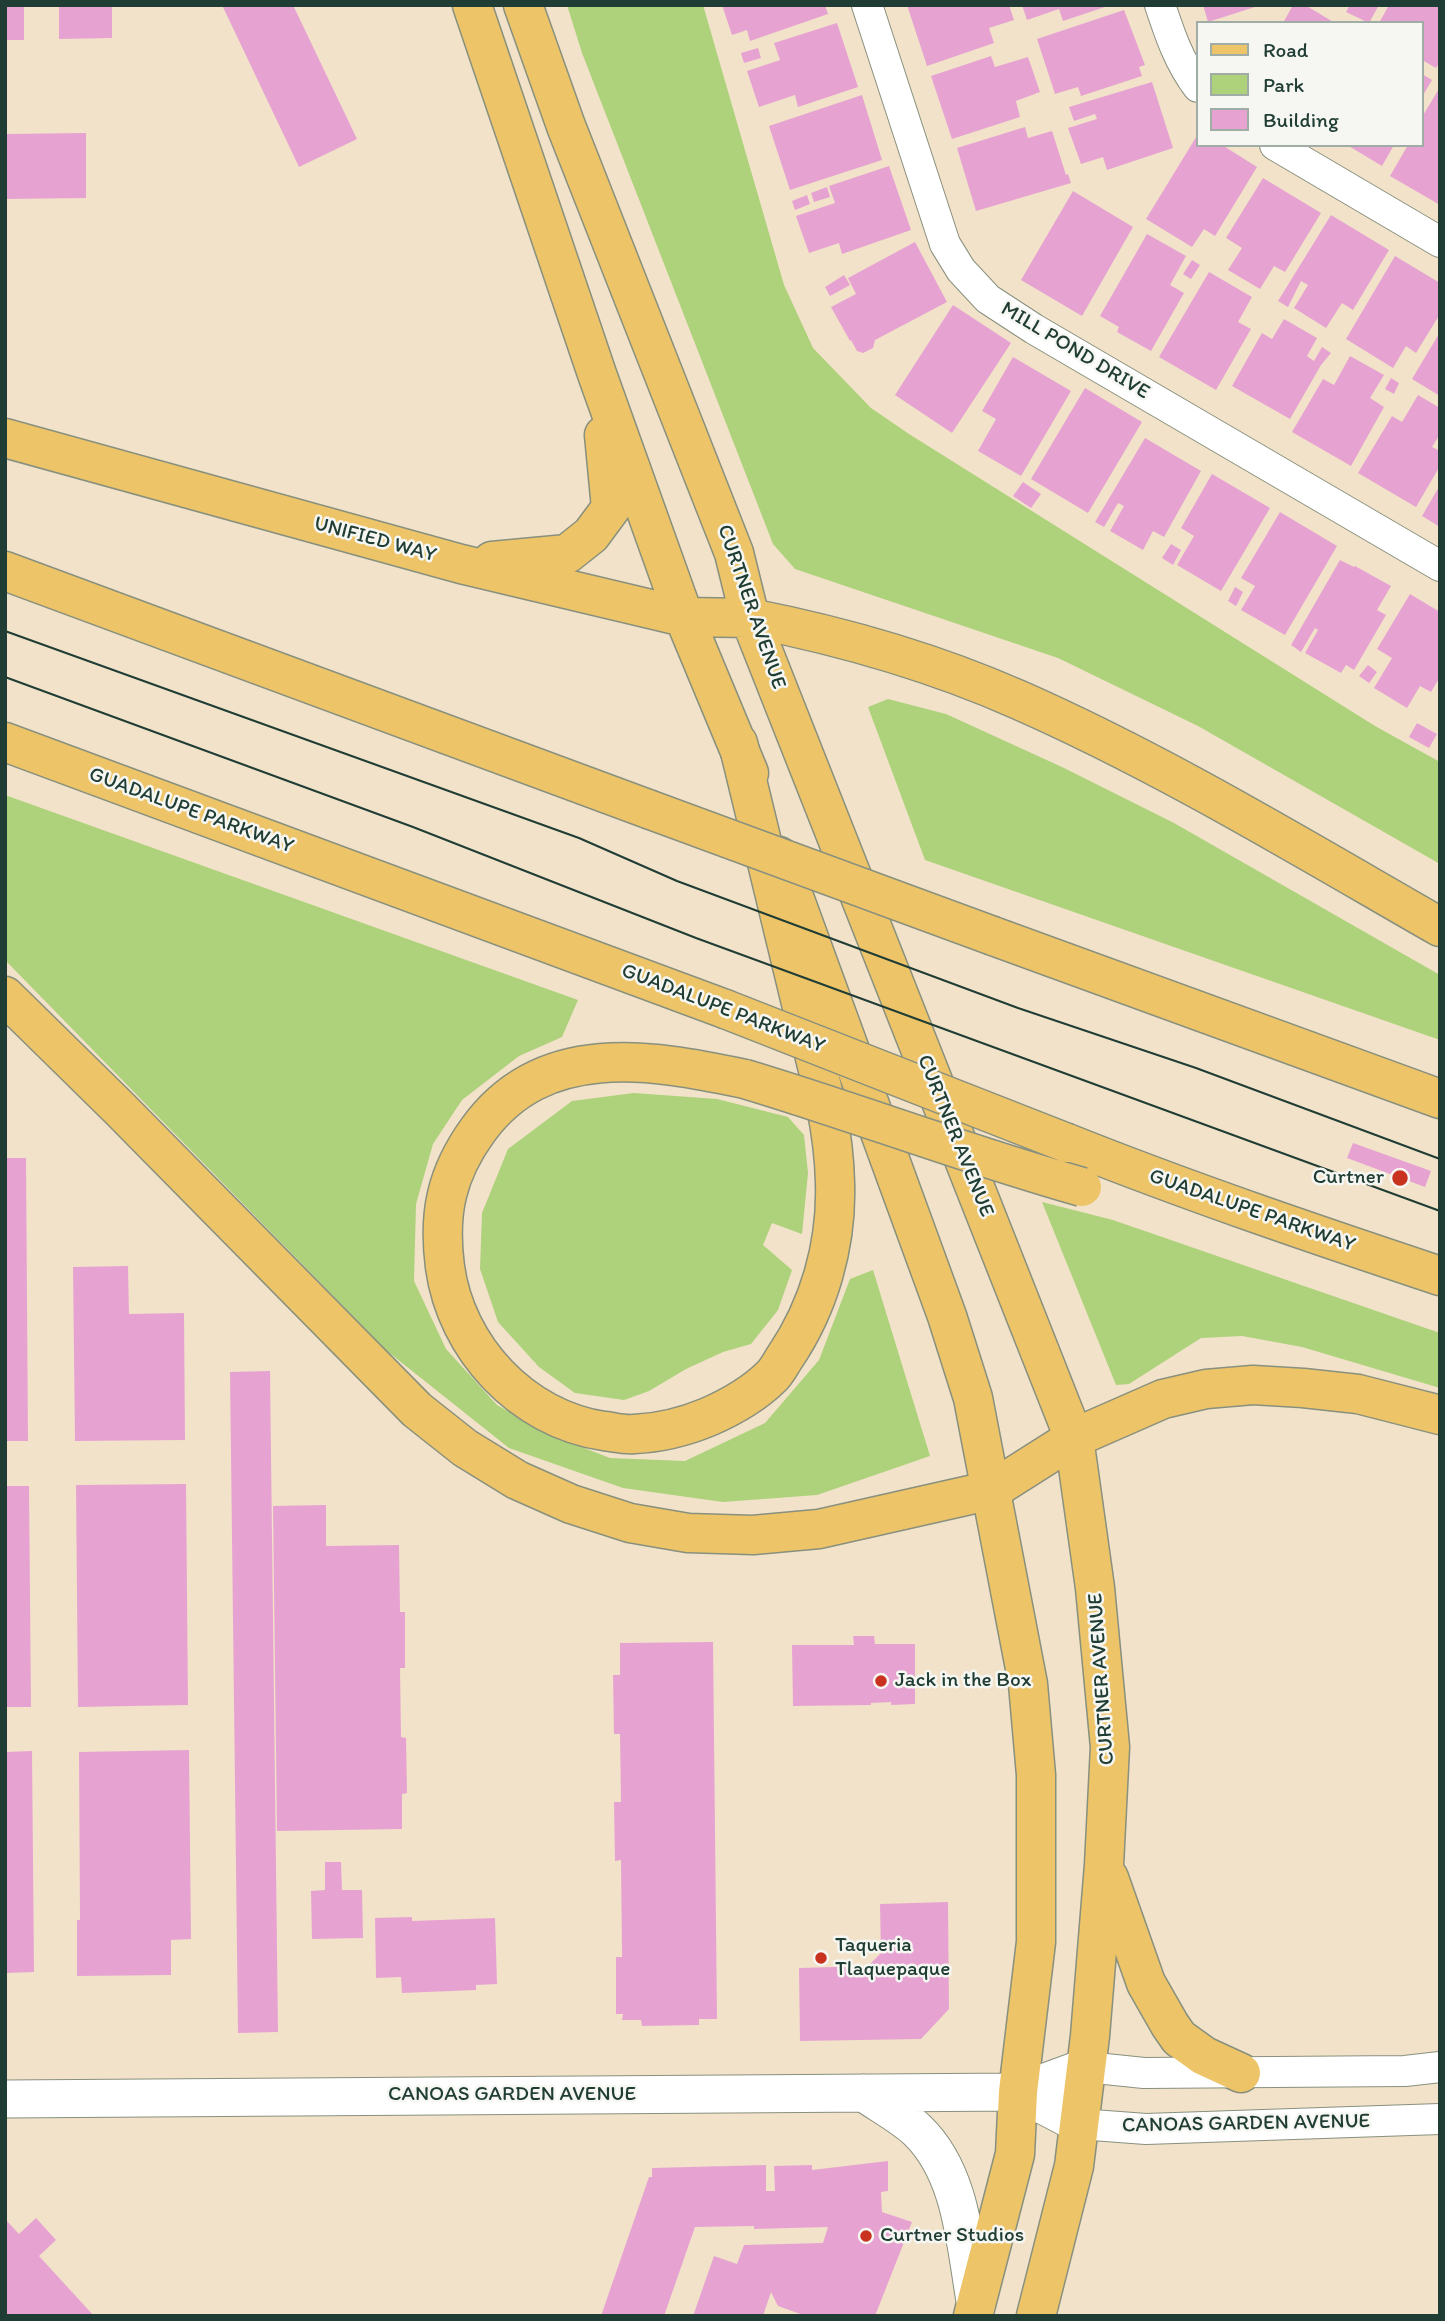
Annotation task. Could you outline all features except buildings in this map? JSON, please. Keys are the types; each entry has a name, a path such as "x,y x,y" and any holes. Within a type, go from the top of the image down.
{"main road":[{"path":"472,5 597,374 684,617 738,743 947,1316 973,1398 1028,1684 1036,1774 1036,1942 1018,2092 1015,2154 974,2311"},
{"name":"CURTNER AVENUE","path":"523,5 566,125 734,554 750,618 1074,1438 1095,1588 1110,1747 1104,1865 1086,2067 1074,2166 1036,2316"},
{"path":"461,564 567,554 591,535 611,508 597,374"},
{"name":"UNIFIED WAY","path":"5,438 461,564 684,617 750,618 871,646 1017,699 1090,733 1167,773 1440,927"},
{"path":"5,571 1440,1099"},
{"name":"GUADALUPE PARKWAY","path":"5,742 724,1009 1168,1183 1440,1276"},
{"path":"738,743 817,1068 830,1129 835,1183 832,1234 821,1284 801,1334 773,1375 730,1408 681,1428 631,1434 586,1428 547,1413 513,1390 485,1362 463,1326 447,1287 441,1241 445,1195 462,1152 490,1114 524,1086 568,1067 606,1062 694,1068 745,1079 845,1110 1014,1168 1082,1187 1168,1183"},
{"path":"5,996 416,1410 465,1448 517,1480 571,1504 630,1524 688,1532 753,1535 819,1529 992,1490 1074,1438 1163,1399 1206,1389 1253,1385 1358,1394 1440,1415"},
{"path":"1104,1865 1146,1983 1170,2025 1179,2038 1204,2056 1241,2073"}],"street":[{"name":"MILL POND DRIVE","path":"867,5 945,244 961,270 988,299 1034,330 1440,566"},
{"path":"1160,5 1173,45 1196,84"},
{"path":"1278,147 1440,242"},
{"name":"CANOAS GARDEN AVENUE","path":"5,2099 1018,2092 1086,2067 1144,2073 1241,2073 1405,2071 1440,2067"},
{"name":"CANOAS GARDEN AVENUE","path":"1018,2092 1079,2124 1146,2129 1440,2119"},
{"path":"864,2093 916,2129 939,2155 953,2186 974,2311"}],"green space":[{"path":"567,5 703,5 784,285 813,348 871,408 909,434 1375,726 1440,762 1440,864 1198,726 1058,658 795,569 773,544 582,53"},
{"path":"888,699 946,714 1062,767 1174,823 1440,975 1440,1040 925,860 868,707"},
{"path":"5,795 578,1000 562,1037 519,1056 462,1100 433,1144 416,1204 414,1281 446,1349 497,1405 548,1434 610,1458 685,1461 765,1423 819,1360 850,1279 873,1270 930,1456 817,1495 723,1502 623,1488 509,1448 387,1351 5,960"},
{"path":"634,1093 717,1099 788,1117 804,1135 808,1173 802,1234 772,1223 763,1245 792,1270 778,1310 751,1344 723,1352 686,1369 649,1391 624,1400 575,1393 539,1367 498,1322 480,1269 482,1213 508,1149 572,1101"},
{"path":"1042,1202 1113,1220 1440,1333 1440,1388 1302,1347 1242,1336 1201,1338 1129,1384 1116,1385"}],"tram line":[{"path":"5,631 579,838 677,881 1018,1008 1196,1068 1440,1159"},
{"path":"5,677 413,827 696,938 1440,1211"}],"place":[{"name":"Curtner","path":"1400,1178"},
{"name":"Jack in the Box","path":"881,1681"},
{"name":"Taqueria Tlaquepaque","path":"821,1958"},
{"name":"Curtner Studios","path":"866,2236"}]}
